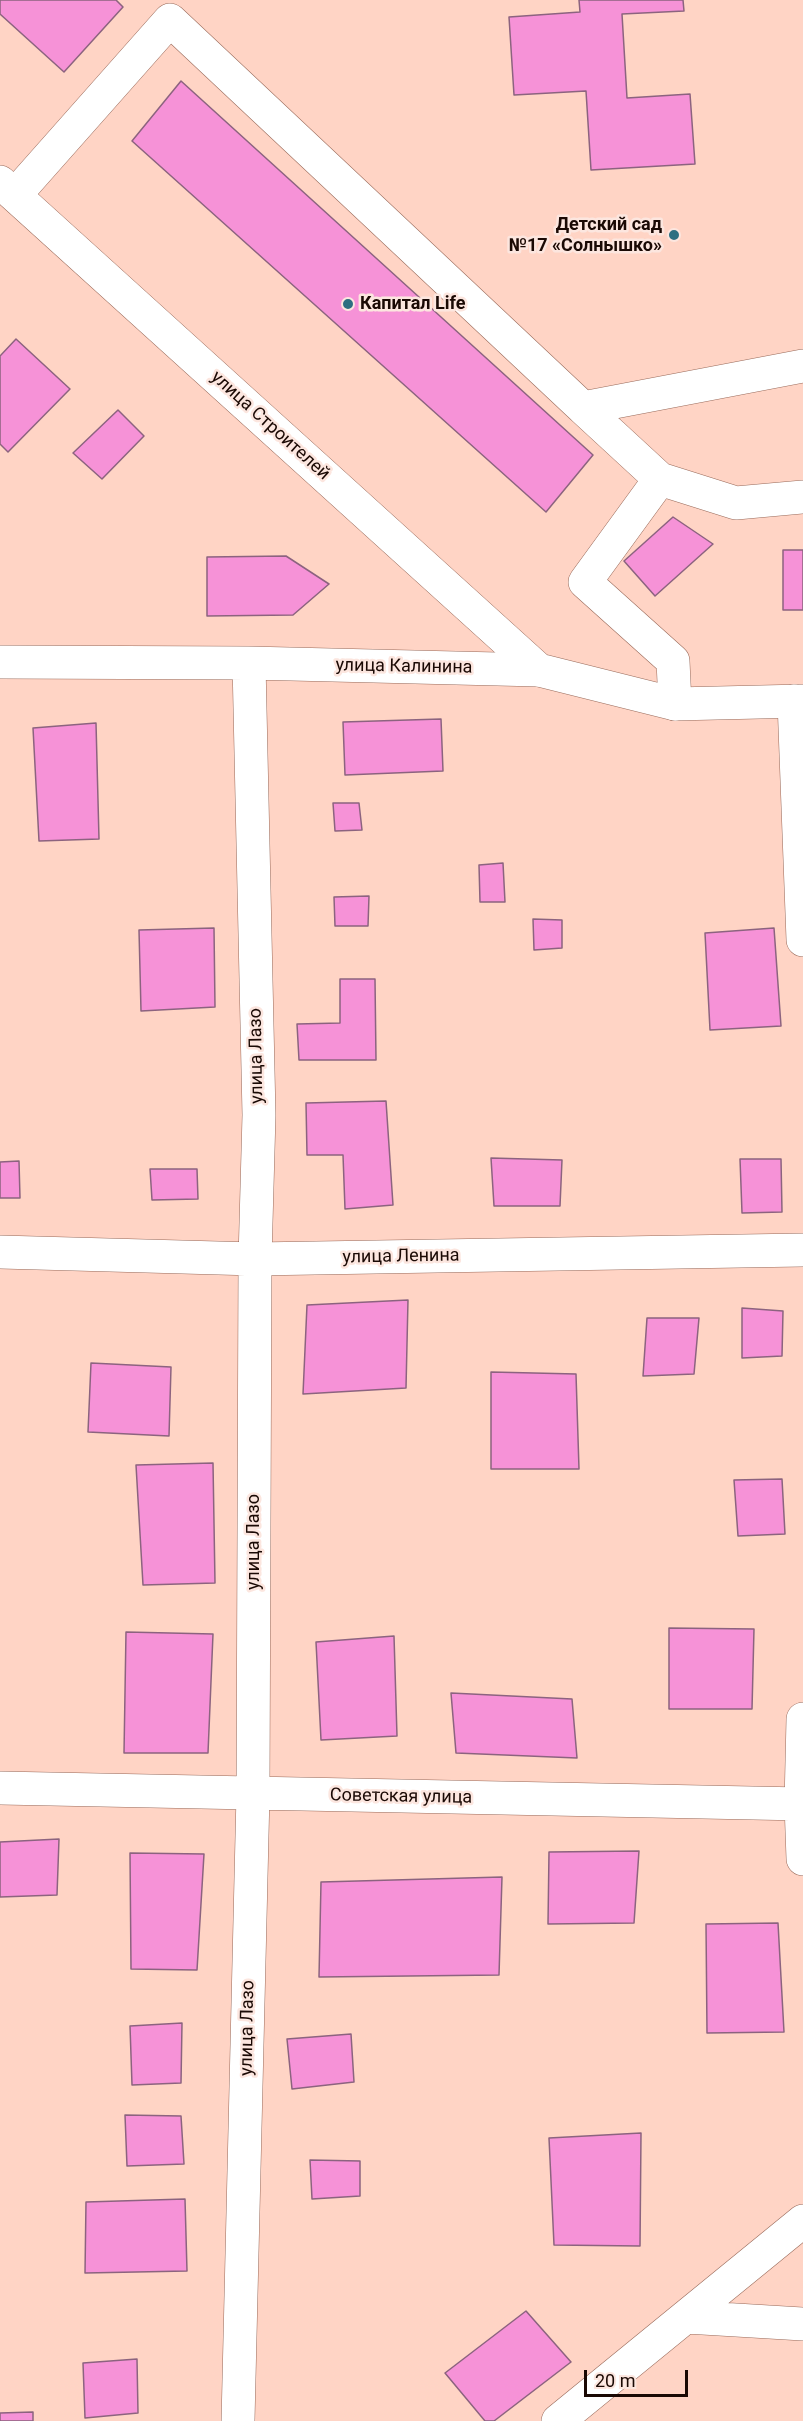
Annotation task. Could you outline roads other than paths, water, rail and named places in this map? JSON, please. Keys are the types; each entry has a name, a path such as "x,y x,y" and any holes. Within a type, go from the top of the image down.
{"street":[{"path":"7,188 163,7 660,479 736,503 803,497"},
{"name":"улица Строителей","path":"7,188 540,670"},
{"path":"583,408 803,366"},
{"path":"660,479 585,582 673,662 675,704"},
{"name":"улица Калинина","path":"0,662 249,663 540,670 675,704 799,701"},
{"name":"улица Лазо","path":"238,2421 254,1794 255,1259 258,1115 249,663"},
{"path":"799,701 803,939"},
{"name":"улица Ленина","path":"0,1252 255,1259 803,1250"},
{"path":"803,1719 803,1859"},
{"name":"Советская улица","path":"0,1788 802,1804"},
{"path":"558,2421 803,2221"},
{"path":"686,2317 803,2324"}],"place":[{"name":"Детский сад №17 «Солнышко»","path":"674,235"},
{"name":"Капитал Life","path":"348,304"}]}
